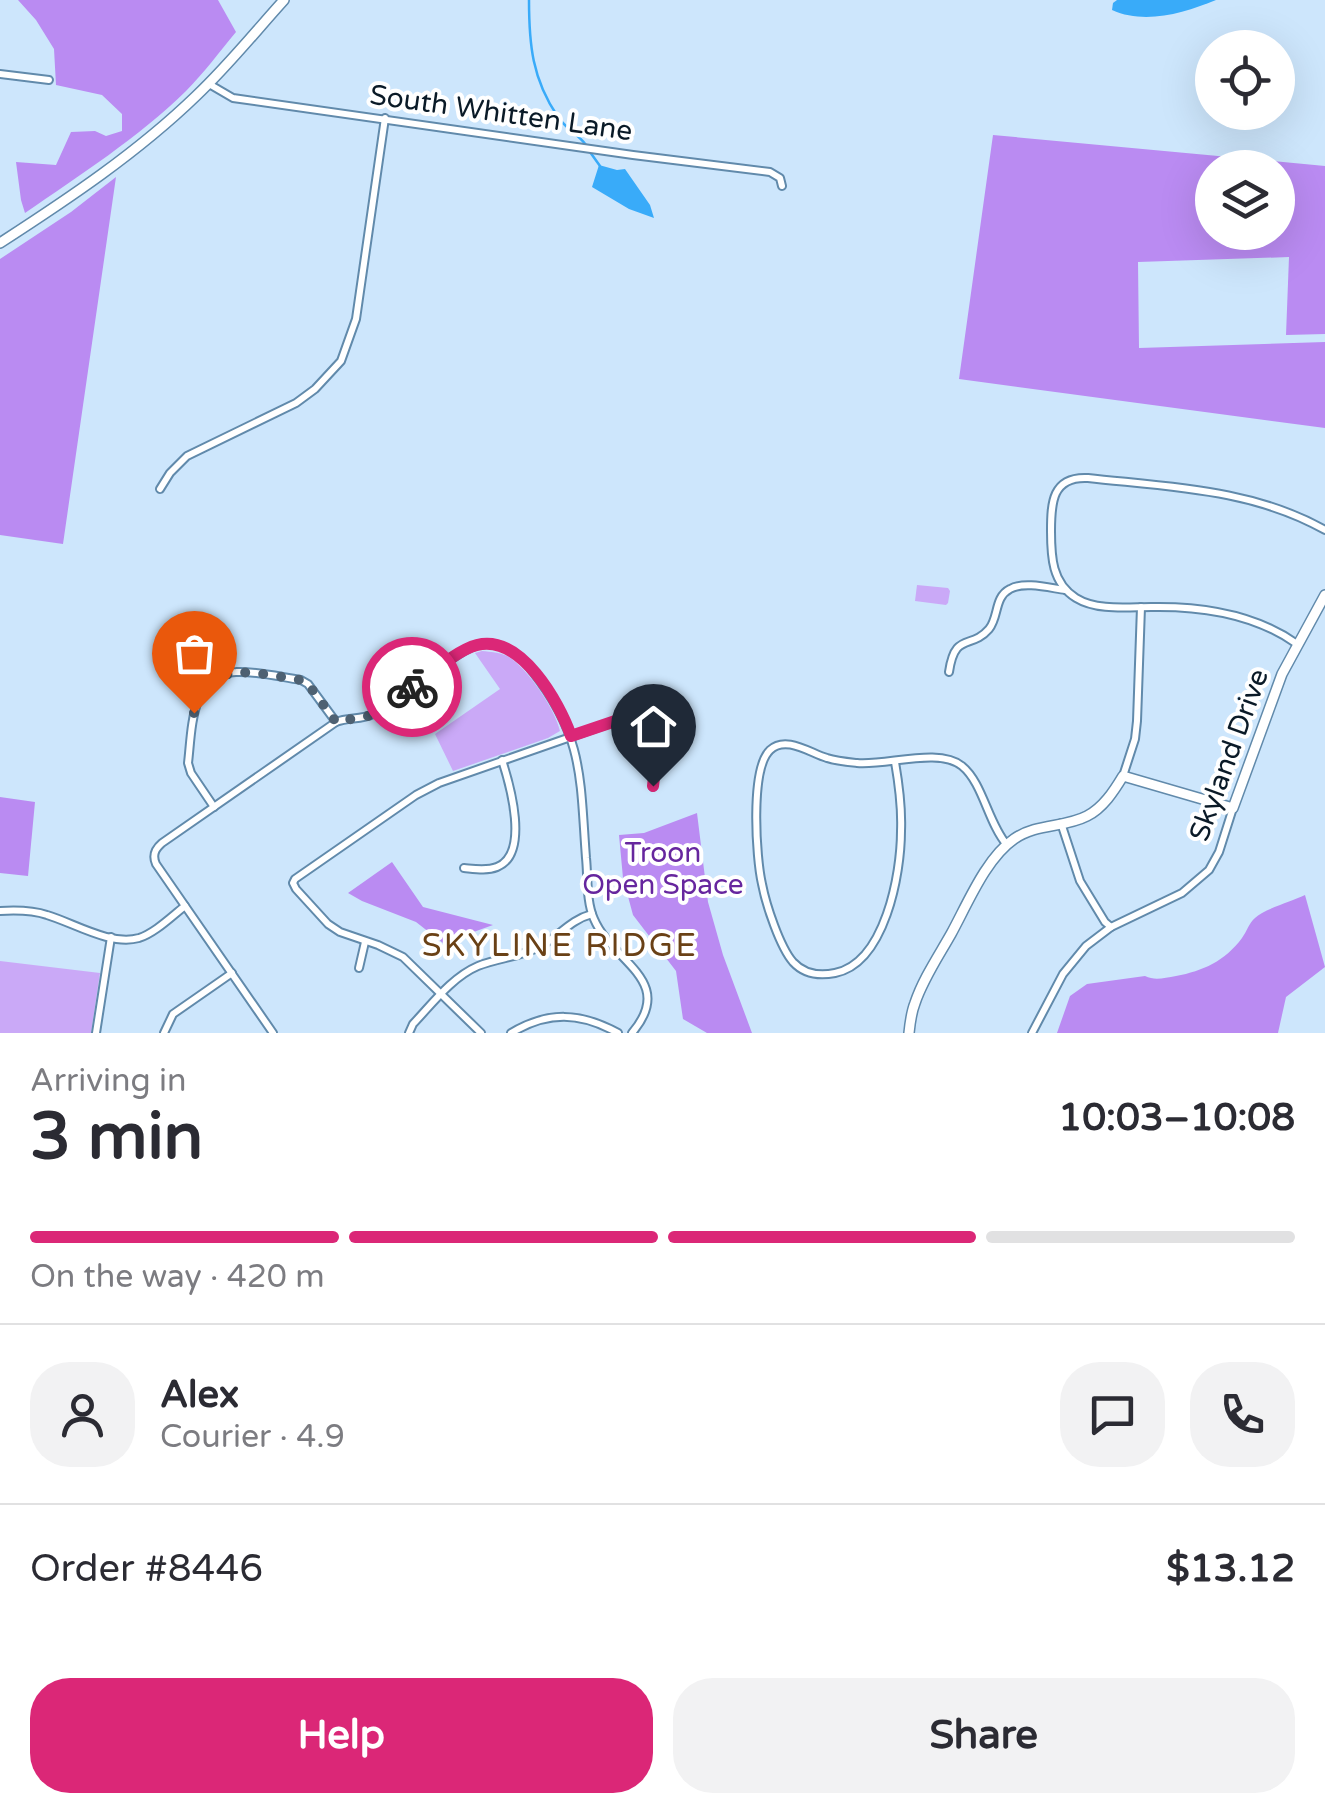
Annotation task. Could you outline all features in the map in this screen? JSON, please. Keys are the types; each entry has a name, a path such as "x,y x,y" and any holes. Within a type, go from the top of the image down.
{"street":[{"path":"0,243 84,188 167,122 209,84 284,0"},
{"path":"0,74 48,80"},
{"name":"South Whitten Lane","path":"209,84 233,98 770,172 780,178 782,186"},
{"path":"160,489 187,456 296,403 341,361 356,319 385,118"},
{"path":"1297,644 1222,612 1187,607 1094,605 1078,600 1057,576 1052,559 1051,511 1058,489 1072,478 1088,478 1244,498 1325,530"},
{"path":"950,672 956,642 981,635 990,628 998,603 1011,588 1066,590"},
{"name":"Skyland Drive","path":"1032,1033 1070,963 1086,946 1111,927 1182,893 1202,877 1219,852 1273,696 1325,595"},
{"path":"909,1033 919,992 989,866 1007,845 1033,828 1092,814 1123,776 1137,721 1141,607"},
{"path":"273,1033 156,864 154,854 162,843 336,722 368,716 463,651 493,644 517,654 530,668 557,705 571,736 579,765 592,914 606,939 640,974 646,986 647,1008 632,1033"},
{"path":"214,807 188,763 198,699 210,683 236,672 301,680 336,722"},
{"path":"481,1033 402,957 328,924 293,883 416,795 454,777 645,711 654,742 653,786"},
{"path":"895,762 901,846 882,926 854,967 826,975 804,971 794,964 762,884 756,819 760,765 770,750 784,744 854,763 942,758 962,766 1007,845"},
{"path":"464,868 494,868 506,861 513,850 510,786 502,760"},
{"path":"1123,776 1233,808"},
{"path":"1061,824 1080,881 1111,927"},
{"path":"0,911 44,914 94,934 134,939 185,906"},
{"path":"409,1033 413,1024 458,979 474,968 529,952 575,920 592,914"},
{"path":"96,1033 110,937"},
{"path":"359,968 366,942"},
{"path":"164,1033 173,1014 232,973"},
{"path":"510,1033 536,1021 565,1017 589,1020 618,1033"}],"shaded area":[{"path":"917,585 948,588 948,603 915,601"},
{"path":"475,653 507,656 523,669 546,701 560,731 453,771 435,734 500,689"},
{"path":"0,961 100,973 91,1033 0,1033"}],"green space":[{"path":"18,0 218,0 236,32 168,108 25,213 16,162 56,165 71,132 95,131 106,136 122,131 122,114 102,95 56,85 54,49"},
{"path":"993,135 1195,154 1195,250 1295,250 1295,163 1325,166 1325,334 1286,335 1289,257 1138,262 1139,348 1325,342 1325,428 959,379"},
{"path":"116,177 63,544 0,535 0,259"},
{"path":"0,797 35,802 28,876 0,873"},
{"name":"Troon Open Space","path":"697,813 708,902 752,1033 707,1033 683,1019 676,971 633,915 623,878 619,835 644,833"},
{"path":"392,862 423,907 493,925 443,943 416,922 348,893"},
{"path":"1305,895 1325,967 1286,997 1278,1033 1057,1033 1070,996 1087,984 1145,976 1164,978 1204,968 1228,953 1259,915"}],"water":[{"path":"1117,0 1216,0 1178,13 1138,17 1112,10"},
{"path":"599,165 625,169 650,205 654,218 629,209 592,187"}],"waterway":[{"path":"529,0 531,46 542,89 561,121 586,145"},
{"path":"590,152 600,166"}],"way so far":[{"path":"194,713 205,686 236,672 301,680 336,722 368,716 412,687"}],"district":[{"name":"SKYLINE RIDGE","path":"560,946"}],"route":[{"path":"412,687 465,650 484,644 503,647 528,665 557,705 571,736 645,711 654,742 653,786"}]}
